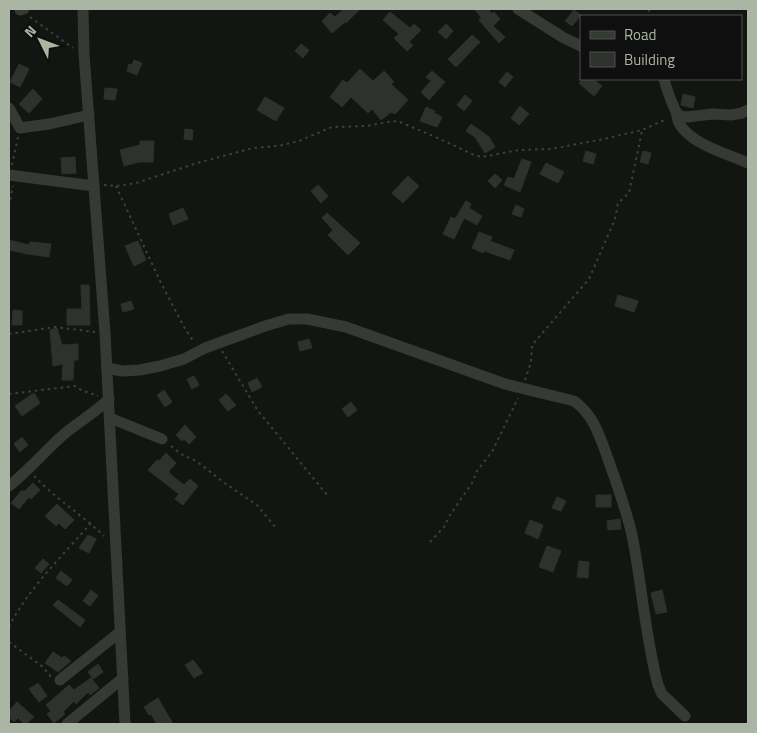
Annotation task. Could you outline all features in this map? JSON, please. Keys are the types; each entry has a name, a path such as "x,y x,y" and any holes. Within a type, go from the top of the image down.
{"street":[{"path":"83,9 84,54 110,418 125,724"},
{"path":"518,9 564,38 580,46"},
{"path":"664,80 669,97 685,131 694,139 748,163"},
{"path":"9,108 20,128 89,115"},
{"path":"677,116 731,115 742,114 748,110"},
{"path":"9,175 94,186"},
{"path":"107,368 122,371 140,370 184,359 211,346 265,326 289,319 307,318 346,326 522,389 574,401 589,415 596,428 625,506 658,685 668,701 685,716"},
{"path":"9,486 28,471 62,436 82,419 98,410 108,399"},
{"path":"110,418 162,439"},
{"path":"60,680 120,632"},
{"path":"67,724 122,678"}],"path":[{"path":"22,10 63,42 84,54"},
{"path":"94,186 116,186 136,183 197,163 253,148 278,146 299,141 332,127 400,122 482,157 527,148 551,149 642,130 677,116"},
{"path":"430,542 444,527 472,483 477,471 493,450 522,389 531,362 532,345 589,279 615,219 618,203 629,194 642,130"},
{"path":"116,186 184,327 195,343 211,346 223,352 258,411 328,496"},
{"path":"9,334 55,327 105,333"},
{"path":"9,394 75,386 87,393 108,399"},
{"path":"162,439 257,505 276,528"},
{"path":"28,471 42,485 91,523 116,546"},
{"path":"9,627 14,616 45,576 91,523"},
{"path":"9,642 43,667 53,679 60,680"}],"building":[{"path":"344,9 360,9 346,23 332,33 322,21 330,13 335,17"},
{"path":"474,9 488,9 492,14 494,12 500,19 493,26 505,37 499,43 479,20 481,17"},
{"path":"574,10 581,15 572,26 565,21"},
{"path":"390,12 410,28 414,24 421,30 409,42 413,45 407,51 394,38 399,34 383,20"},
{"path":"446,24 453,31 446,39 438,32"},
{"path":"472,35 480,42 456,67 448,59"},
{"path":"301,44 309,50 303,58 295,51"},
{"path":"134,60 142,63 137,75 127,71 129,64 132,65"},
{"path":"19,64 29,69 20,87 10,82"},
{"path":"360,69 373,81 384,71 394,82 391,84 408,100 395,114 391,112 381,120 372,109 368,113 351,97 342,107 330,97 343,80 347,83"},
{"path":"432,71 445,82 429,100 421,92 431,81 426,77"},
{"path":"507,72 513,77 505,87 499,82"},
{"path":"581,80 594,80 602,86 594,96 579,83"},
{"path":"105,88 117,89 115,100 104,99"},
{"path":"33,89 42,99 29,113 19,104"},
{"path":"683,94 695,97 693,108 681,105"},
{"path":"465,95 472,101 464,111 457,105"},
{"path":"265,97 284,108 276,121 257,110"},
{"path":"520,106 529,114 519,125 511,118"},
{"path":"426,107 442,117 437,127 420,121"},
{"path":"471,124 489,137 495,147 485,153 475,137 466,131"},
{"path":"185,129 193,130 192,140 184,139"},
{"path":"140,141 154,141 153,162 139,162 124,166 120,150 140,145"},
{"path":"586,151 596,154 593,164 583,161"},
{"path":"643,151 651,153 648,164 640,162"},
{"path":"75,157 76,173 62,174 61,158"},
{"path":"522,159 531,162 520,192 504,185 508,177 514,179"},
{"path":"546,163 564,172 558,183 540,174"},
{"path":"495,174 502,180 495,188 488,181"},
{"path":"408,176 419,186 403,203 392,193"},
{"path":"318,185 328,196 321,203 311,191"},
{"path":"466,201 471,204 469,208 482,216 477,225 464,218 454,239 443,234 451,217 455,219"},
{"path":"516,205 524,209 521,217 512,214"},
{"path":"183,208 188,219 173,225 169,214"},
{"path":"327,213 360,243 348,255 328,235 333,230 322,218"},
{"path":"479,232 492,237 490,241 514,250 510,260 472,248"},
{"path":"9,240 29,245 30,242 51,244 49,257 9,250"},
{"path":"138,241 146,260 134,266 125,246"},
{"path":"81,285 89,285 90,325 67,325 67,309 82,309"},
{"path":"618,295 638,301 634,312 615,306"},
{"path":"131,301 134,309 123,312 121,304"},
{"path":"13,310 22,311 22,325 12,325"},
{"path":"57,328 62,345 78,344 78,360 74,360 73,380 62,380 63,364 53,366 50,330"},
{"path":"309,339 312,348 300,351 298,342"},
{"path":"194,376 199,385 192,389 187,379"},
{"path":"257,378 262,387 252,392 248,383"},
{"path":"164,390 172,402 165,407 157,395"},
{"path":"34,393 40,403 22,416 15,406"},
{"path":"226,394 236,405 228,411 219,400"},
{"path":"351,402 357,410 348,417 342,409"},
{"path":"185,425 196,437 189,444 184,439 182,441 176,435"},
{"path":"22,437 28,445 20,452 14,444"},
{"path":"166,453 176,463 169,471 170,474 184,485 190,479 198,486 183,505 175,499 179,494 148,470"},
{"path":"33,483 40,490 31,499 29,497 19,509 11,503 22,490 24,492"},
{"path":"596,495 611,495 611,507 596,507"},
{"path":"557,497 566,501 561,511 552,508"},
{"path":"57,504 74,520 65,529 59,523 56,526 45,516"},
{"path":"620,519 621,529 608,530 607,521"},
{"path":"530,520 543,525 538,539 525,533"},
{"path":"88,535 96,539 89,553 79,548"},
{"path":"547,546 561,551 553,572 539,567"},
{"path":"43,559 49,564 41,573 35,568"},
{"path":"579,561 589,562 588,578 577,577"},
{"path":"61,571 72,580 67,586 56,578"},
{"path":"91,590 98,596 90,606 83,601"},
{"path":"662,590 667,612 656,614 651,593"},
{"path":"58,600 85,620 80,627 53,605"},
{"path":"53,652 71,661 58,672 45,663"},
{"path":"193,660 203,673 194,678 185,665"},
{"path":"98,664 103,672 93,679 88,672"},
{"path":"91,678 99,688 90,695 88,692 76,704 74,701 63,712 65,714 54,723 47,714 51,711 46,705 69,685 74,690"},
{"path":"38,683 47,696 39,702 29,689"},
{"path":"158,698 173,724 157,724 144,707"},
{"path":"17,702 34,717 26,724 18,718 14,722 9,717 9,711"}]}
